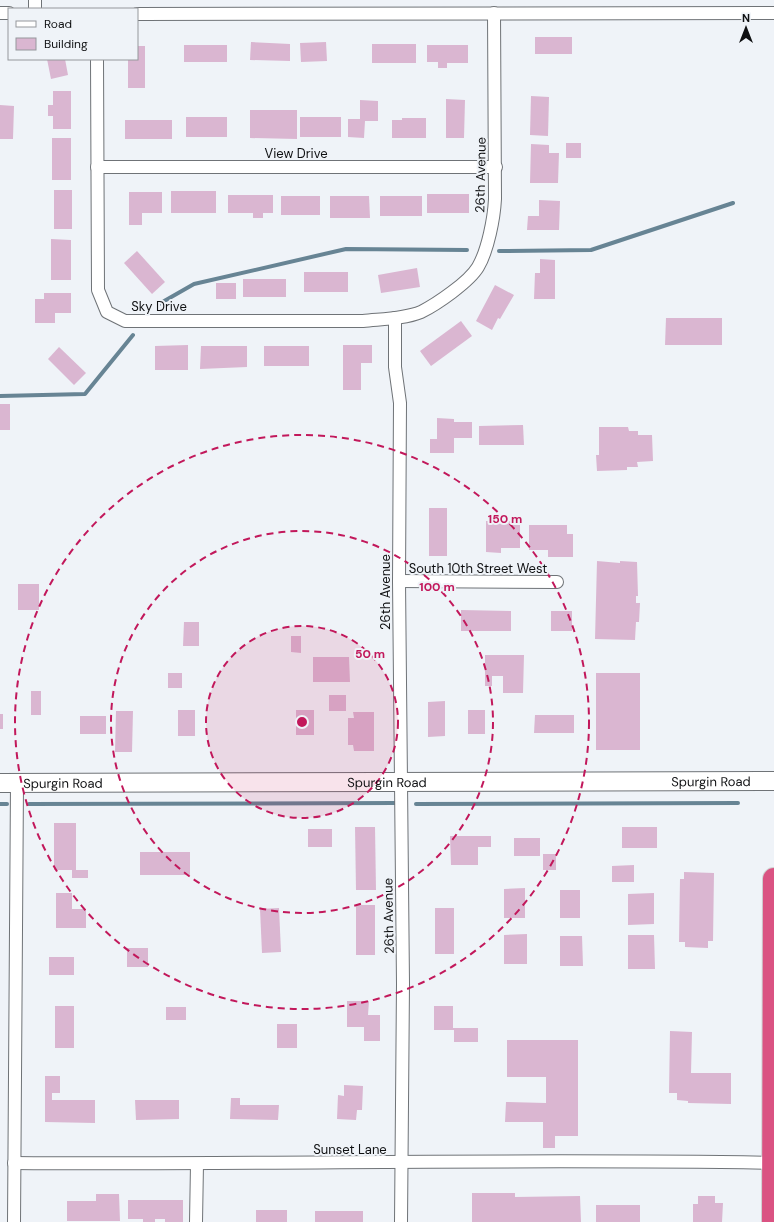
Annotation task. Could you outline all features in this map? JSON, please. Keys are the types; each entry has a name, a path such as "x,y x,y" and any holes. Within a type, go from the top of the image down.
{"highway":[{"path":"773,1222 774,879"}],"street":[{"name":"26th Avenue","path":"401,1222 403,984 399,581 400,403 396,367 395,318 420,312 461,285 478,267 493,225 496,167 494,13"},
{"path":"138,14 774,13"},
{"name":"Sky Drive","path":"97,60 98,290 107,312 125,320 363,321 395,318"},
{"name":"View Drive","path":"97,167 496,167"},
{"name":"South 10th Street West","path":"399,581 557,582"},
{"name":"Spurgin Road","path":"8,783 774,781"},
{"path":"8,783 14,1222"},
{"name":"Sunset Lane","path":"14,1163 773,1163"},
{"path":"196,1222 198,1164"}],"building":[{"path":"535,37 572,37 572,54 535,54"},
{"path":"251,42 290,44 290,61 250,60"},
{"path":"326,42 327,61 301,62 300,43"},
{"path":"372,44 416,44 416,63 372,63"},
{"path":"184,45 227,45 227,62 184,62"},
{"path":"427,45 468,45 468,63 447,63 447,68 438,68 438,62 427,62"},
{"path":"138,46 145,46 145,88 128,88 128,60 138,60"},
{"path":"47,60 65,60 68,75 51,79"},
{"path":"53,91 71,91 71,129 53,129 53,116 48,116 48,105 53,105"},
{"path":"531,96 549,97 548,136 530,135"},
{"path":"446,99 465,100 464,138 446,138"},
{"path":"360,100 378,101 378,121 365,121 364,138 348,137 348,119 360,119"},
{"path":"0,105 14,106 13,139 0,139"},
{"path":"250,110 297,110 297,139 250,138"},
{"path":"186,117 227,117 227,137 186,137"},
{"path":"300,117 341,117 341,137 300,137"},
{"path":"402,118 426,118 426,138 392,138 392,120 402,120"},
{"path":"125,120 172,120 172,139 125,139"},
{"path":"52,138 71,138 71,180 52,180"},
{"path":"566,143 581,143 581,158 566,158"},
{"path":"531,144 549,145 549,153 559,153 558,183 530,183"},
{"path":"54,190 72,190 72,229 54,229"},
{"path":"171,191 216,191 216,213 171,213"},
{"path":"129,192 162,192 162,213 142,213 142,225 129,225"},
{"path":"427,194 469,194 469,213 427,213"},
{"path":"228,195 273,195 273,213 263,213 263,218 253,218 253,213 228,213"},
{"path":"281,196 320,196 320,215 281,215"},
{"path":"330,196 369,196 370,218 330,218"},
{"path":"380,196 422,196 422,216 380,216"},
{"path":"539,200 560,201 559,230 527,230 528,216 539,216"},
{"path":"51,239 71,240 71,280 51,280"},
{"path":"137,251 165,282 152,294 124,263"},
{"path":"540,259 555,260 555,299 534,299 535,273 540,273"},
{"path":"417,268 420,287 381,293 378,275"},
{"path":"304,272 348,272 348,292 304,292"},
{"path":"243,279 286,279 286,297 243,297"},
{"path":"216,283 236,283 236,299 216,299"},
{"path":"495,285 514,295 500,319 498,318 492,330 476,321"},
{"path":"44,293 71,293 71,313 55,313 55,323 35,323 35,299 44,299"},
{"path":"666,318 722,318 722,345 665,345"},
{"path":"461,321 472,336 431,366 420,351"},
{"path":"188,345 188,370 155,370 155,346"},
{"path":"343,345 372,345 372,363 361,363 361,390 343,390"},
{"path":"201,346 247,346 247,367 200,369"},
{"path":"264,346 309,346 309,366 264,366"},
{"path":"59,347 86,373 74,385 48,359"},
{"path":"0,404 10,404 10,430 0,430"},
{"path":"437,418 454,419 454,422 472,422 472,438 454,438 454,453 430,453 430,439 437,439"},
{"path":"523,425 524,445 479,445 479,426"},
{"path":"599,427 628,427 629,431 638,431 638,435 652,435 653,461 637,462 638,467 627,467 627,470 597,471 596,455 599,455"},
{"path":"429,508 447,508 447,556 429,556"},
{"path":"486,521 520,521 520,548 501,548 501,553 486,552"},
{"path":"529,525 567,525 567,534 573,534 573,557 548,557 548,550 529,550"},
{"path":"597,561 620,563 620,561 637,562 638,596 636,596 636,603 640,603 639,622 636,622 635,640 595,639"},
{"path":"18,584 39,584 39,610 18,610"},
{"path":"461,610 511,611 511,631 461,631"},
{"path":"551,611 572,611 572,631 551,631"},
{"path":"184,622 199,622 199,646 183,646"},
{"path":"291,636 301,636 301,653 291,652"},
{"path":"485,655 524,655 523,693 503,693 503,676 492,676 492,686 485,686"},
{"path":"313,657 349,657 350,682 313,682"},
{"path":"168,673 182,673 182,688 168,688"},
{"path":"596,673 640,673 640,750 596,750"},
{"path":"31,691 41,691 41,715 31,715"},
{"path":"329,695 346,695 346,711 329,711"},
{"path":"445,701 445,736 428,737 428,702"},
{"path":"178,710 195,710 195,736 178,736"},
{"path":"296,710 314,710 314,735 296,735"},
{"path":"468,710 485,710 485,734 468,734"},
{"path":"116,711 133,711 132,752 115,752"},
{"path":"353,712 374,712 374,751 354,751 353,745 348,745 348,718 354,718"},
{"path":"0,714 3,714 3,729 0,729"},
{"path":"535,715 574,715 574,733 534,733"},
{"path":"80,716 106,716 106,734 80,734"},
{"path":"54,823 76,823 76,870 88,870 88,878 72,878 72,870 54,870"},
{"path":"355,827 375,827 376,890 356,890"},
{"path":"622,827 657,827 657,848 622,848"},
{"path":"308,829 332,829 332,847 308,847"},
{"path":"450,836 491,836 491,847 478,847 478,865 451,865"},
{"path":"514,838 540,838 540,856 514,856"},
{"path":"140,852 190,852 190,875 140,875"},
{"path":"543,854 556,854 556,870 543,870"},
{"path":"634,865 634,882 612,882 612,866"},
{"path":"684,872 714,873 713,941 708,941 708,948 685,947 685,942 679,942 680,879 684,879"},
{"path":"525,888 525,918 504,918 504,889"},
{"path":"560,890 580,890 580,918 560,918"},
{"path":"56,893 72,893 72,909 86,909 86,928 56,928"},
{"path":"654,893 654,924 628,925 628,894"},
{"path":"356,905 375,905 375,955 356,955"},
{"path":"279,908 281,952 262,953 260,909"},
{"path":"435,908 454,908 454,954 435,954"},
{"path":"527,934 527,964 504,964 504,935"},
{"path":"628,935 654,935 655,969 628,969"},
{"path":"560,936 582,936 583,966 560,966"},
{"path":"127,948 148,948 148,967 127,967"},
{"path":"49,957 74,957 74,975 49,975"},
{"path":"347,1001 369,1001 368,1015 380,1015 380,1041 364,1041 364,1027 347,1027"},
{"path":"55,1006 74,1006 74,1048 55,1048"},
{"path":"434,1006 453,1006 453,1028 478,1028 478,1042 454,1042 454,1030 434,1030"},
{"path":"166,1007 186,1007 186,1020 166,1020"},
{"path":"277,1024 297,1024 297,1048 277,1048"},
{"path":"670,1031 692,1032 691,1073 731,1073 731,1104 688,1103 688,1101 677,1100 677,1093 669,1093"},
{"path":"507,1040 578,1040 578,1136 555,1136 555,1148 543,1148 543,1122 505,1122 506,1102 546,1103 546,1077 507,1077"},
{"path":"45,1076 60,1076 60,1093 52,1093 52,1100 95,1100 95,1123 45,1122"},
{"path":"344,1085 363,1086 362,1110 357,1110 356,1120 337,1119 338,1095 344,1096"},
{"path":"231,1098 240,1098 240,1105 279,1105 278,1120 230,1119"},
{"path":"135,1100 179,1100 179,1119 136,1120"},
{"path":"472,1193 515,1193 515,1197 580,1196 581,1222 472,1222"},
{"path":"96,1194 119,1194 120,1221 67,1221 67,1201 96,1201"},
{"path":"698,1196 715,1196 715,1203 723,1203 722,1222 693,1222 693,1204 698,1204"},
{"path":"128,1200 183,1200 183,1222 165,1222 165,1219 155,1219 155,1222 143,1222 143,1219 128,1219"},
{"path":"596,1205 640,1205 640,1222 596,1222"},
{"path":"256,1210 287,1210 287,1222 256,1222"},
{"path":"315,1211 363,1211 363,1222 315,1222"}],"waterway":[{"path":"499,251 591,250 733,203"},
{"path":"159,304 194,284 346,249 467,250"},
{"path":"0,396 85,394 133,335"},
{"path":"29,804 395,803"},
{"path":"416,804 738,803"},
{"path":"0,804 7,804"}]}
